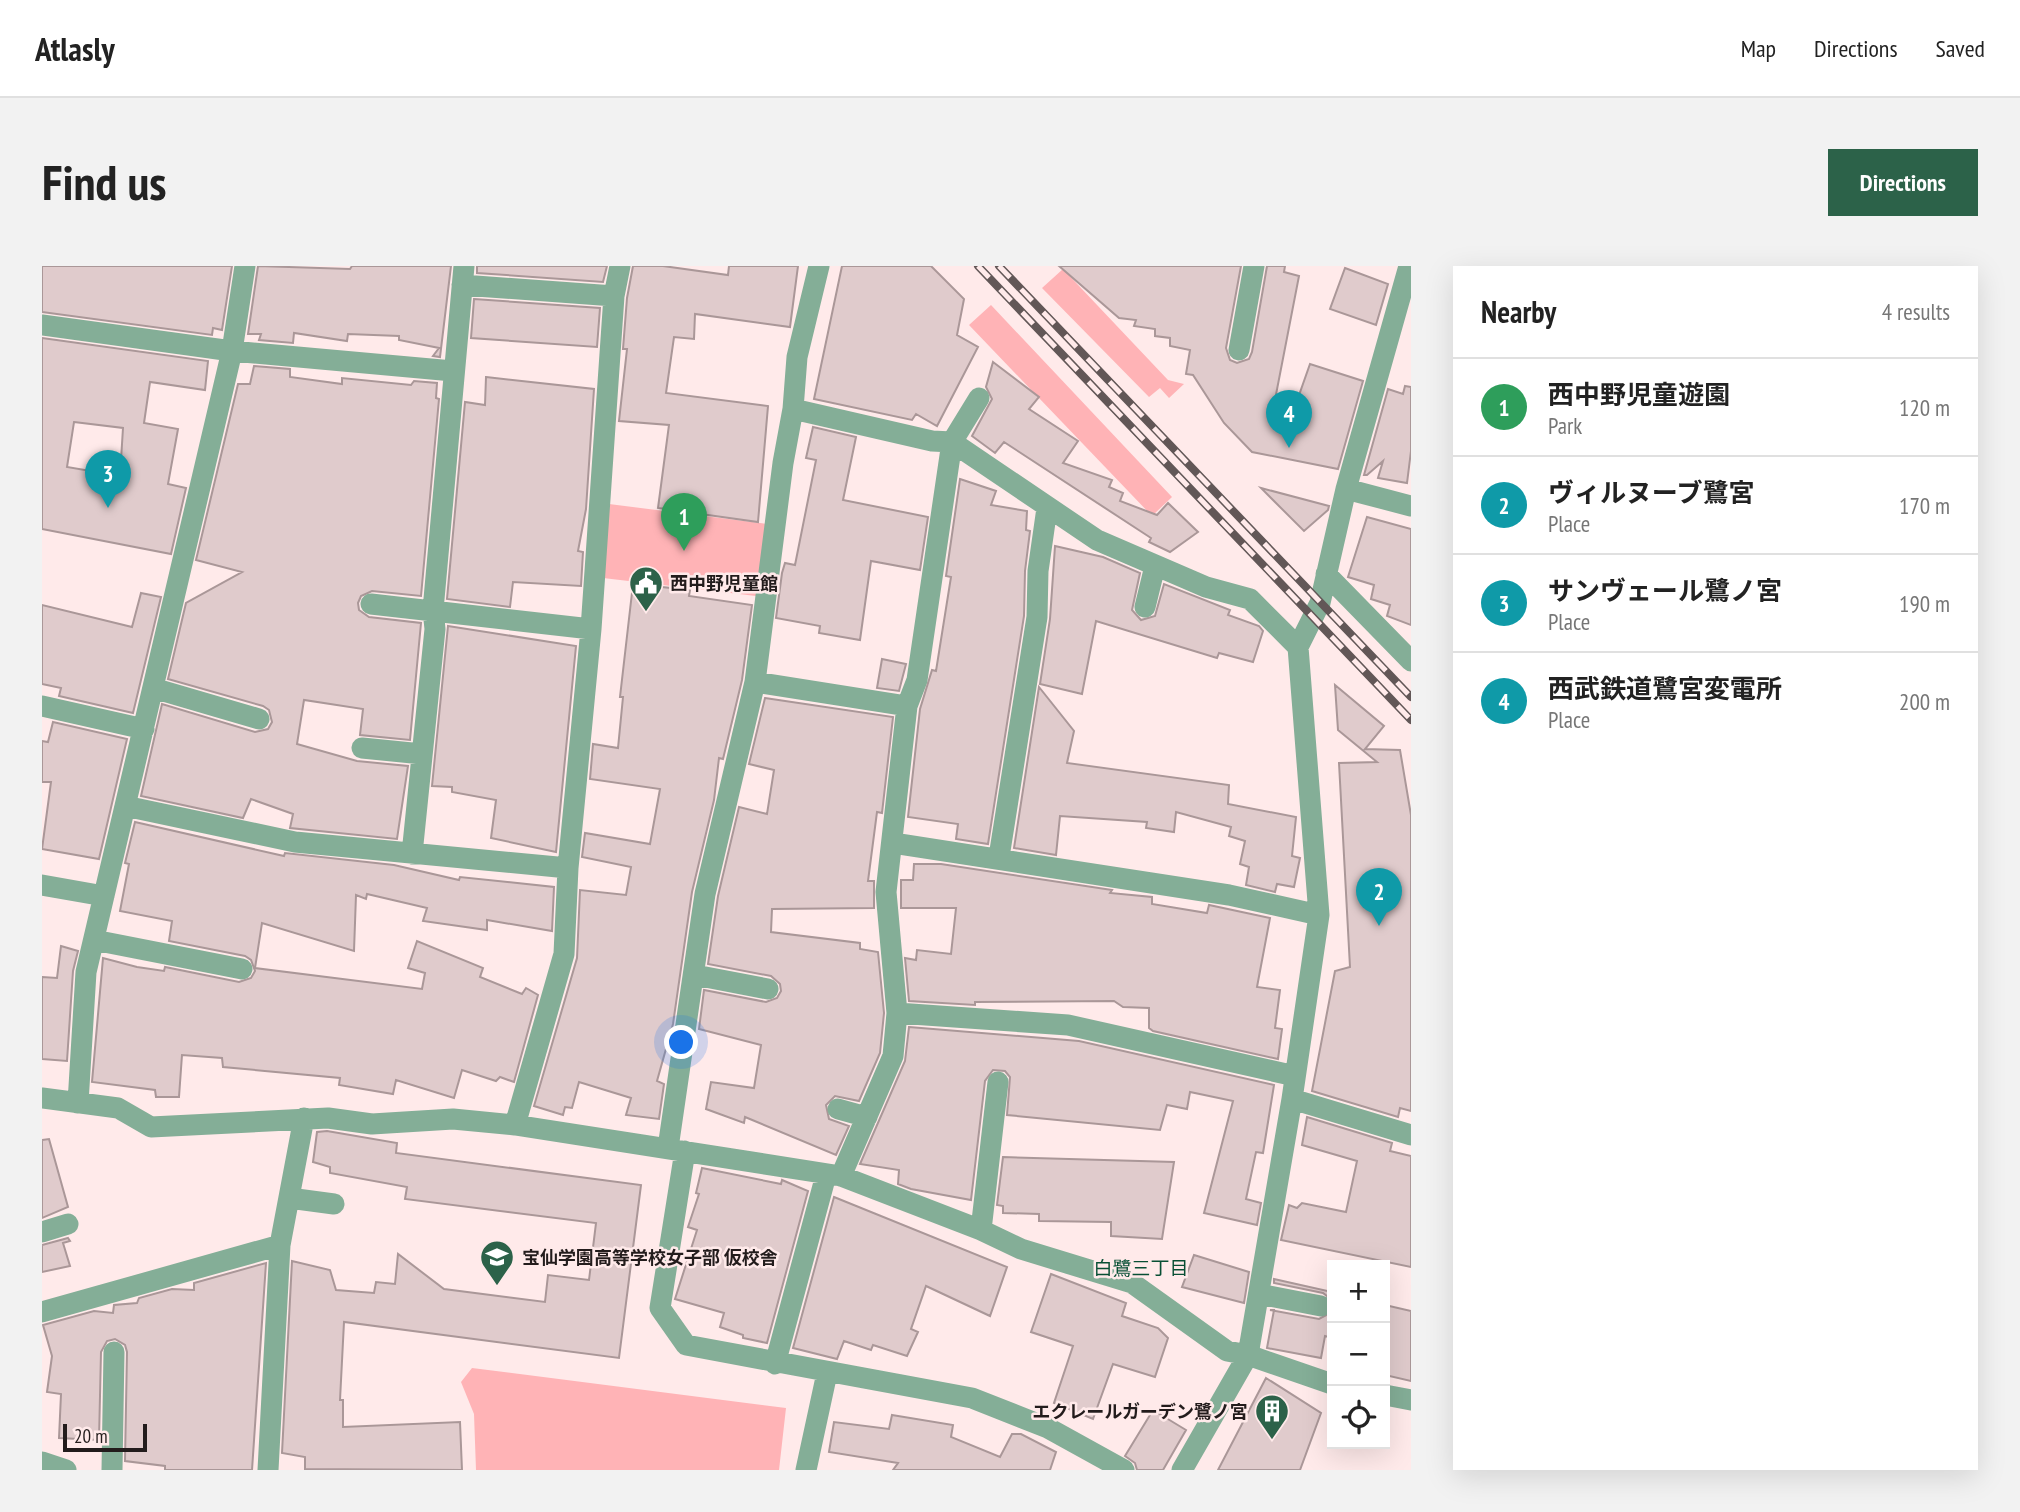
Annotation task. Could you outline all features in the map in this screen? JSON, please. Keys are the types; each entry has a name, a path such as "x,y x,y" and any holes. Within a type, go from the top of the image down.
{"street":[{"path":"78,1103 86,972 232,351 245,266"},
{"path":"516,1125 564,954 568,868 591,629 614,296 620,266"},
{"path":"818,266 797,357 793,409 783,463 755,682 705,894 660,1308 685,1345 775,1364 972,1398 1048,1428 1124,1470"},
{"path":"1239,350 1254,266"},
{"path":"1182,1470 1248,1355 1292,1099 1319,915 1298,647 1317,611 1346,489 1409,266"},
{"path":"412,854 435,629 433,610 463,275 614,296"},
{"path":"42,325 232,351 453,371"},
{"path":"775,1364 833,1175 867,1117 893,1056 897,1013 886,892 907,706 917,680 952,442 979,398"},
{"path":"793,409 932,441 952,442 1097,540 1206,587 1250,598 1298,647"},
{"path":"1346,489 1411,506"},
{"path":"999,857 1037,617 1038,571 1047,508"},
{"path":"1145,607 1155,566"},
{"path":"1326,574 1411,661"},
{"path":"370,604 591,629"},
{"path":"755,682 907,706"},
{"path":"153,688 258,719"},
{"path":"42,706 144,729"},
{"path":"362,748 422,754"},
{"path":"125,806 295,842 568,868"},
{"path":"893,843 999,857 1229,895 1319,915"},
{"path":"42,886 104,896"},
{"path":"94,940 242,969"},
{"path":"695,975 768,989"},
{"path":"897,1013 1068,1025 1295,1076"},
{"path":"981,1230 998,1082"},
{"path":"42,1098 118,1108 151,1127 304,1118 396,1124 453,1119 516,1125 833,1175 981,1230 1021,1249 1132,1283 1227,1352 1248,1355 1327,1382"},
{"path":"1292,1099 1411,1135"},
{"path":"838,1108 867,1117"},
{"path":"268,1470 280,1245 304,1118"},
{"path":"289,1198 334,1204"},
{"path":"42,1232 68,1224"},
{"path":"42,1312 280,1245"},
{"path":"1259,1294 1321,1306"},
{"path":"112,1470 114,1352"},
{"path":"806,1470 827,1373"},
{"path":"1390,1396 1411,1400"},
{"path":"42,1462 66,1470"}],"shaded area":[{"path":"1063,269 1168,380 1184,384 1169,398 1160,388 1149,397 1042,288"},
{"path":"991,305 1172,497 1152,516 969,325"},
{"path":"609,504 767,524 756,596 603,578"},
{"path":"472,1368 786,1408 779,1470 476,1470 474,1414 461,1382"}],"building":[{"path":"42,266 232,266 222,330 213,328 212,335 42,312"},
{"path":"258,266 350,269 352,266 451,266 440,357 433,356 439,348 399,340 399,336 348,334 347,341 294,333 293,343 259,340 261,334 248,334"},
{"path":"477,266 607,266 603,282 477,273"},
{"path":"633,266 663,266 728,275 729,266 798,266 790,327 695,314 694,339 674,337 666,393 768,406 758,522 658,508 669,425 619,421 627,349 623,349 627,298"},
{"path":"842,266 931,266 964,299 957,335 978,347 937,426 916,414 912,420 814,399"},
{"path":"1059,266 1241,266 1226,348 1230,360 1237,363 1249,359 1252,352 1267,266 1285,266 1284,272 1299,276 1273,410 1292,415 1310,364 1363,381 1338,469 1252,452 1224,423 1193,375 1186,374 1190,350 1170,346 1170,338 1155,336 1155,329 1134,326 1136,320 1119,318"},
{"path":"1345,268 1388,284 1376,325 1330,309"},
{"path":"474,299 600,308 597,347 471,338"},
{"path":"42,338 208,361 205,390 150,382 144,423 178,429 168,484 186,488 171,554 42,529","holes":["74,422 123,428 120,476 67,467"]},
{"path":"993,362 1039,397 1029,409 1078,441 1063,463 1112,480 1109,487 1123,493 1120,501 1157,515 1168,503 1198,532 1170,552 1149,542 1151,538 1004,442 995,453 972,436 992,399 986,387"},
{"path":"254,366 290,369 290,377 342,384 342,378 411,385 414,381 437,383 436,398 439,399 421,596 372,591 361,596 358,603 359,610 369,617 421,623 410,740 360,735 363,709 304,700 297,744 357,761 408,766 397,839 290,828 293,814 251,799 243,818 141,796 162,704 255,732 268,729 272,722 269,710 263,706 168,679 186,603 242,572 196,560 238,384 250,384"},
{"path":"486,377 594,389 586,509 578,551 583,552 581,586 513,582 510,607 447,599 465,402 485,405"},
{"path":"1405,386 1411,387 1411,451 1407,483 1378,478 1383,461 1364,475 1388,389 1403,394"},
{"path":"813,427 856,437 843,500 928,517 920,570 871,561 860,640 819,633 820,626 776,618 785,563 795,565 816,460 806,458"},
{"path":"960,479 996,491 991,505 1027,511 1026,530 1030,531 1025,571 1024,616 988,844 956,839 958,824 908,817 920,709 932,670 936,671 951,577 946,576"},
{"path":"1261,488 1329,506 1328,510 1304,531"},
{"path":"1367,517 1411,529 1411,625 1387,616 1390,605 1371,599 1374,585 1348,577"},
{"path":"1055,546 1103,557 1140,573 1132,610 1141,620 1155,616 1164,584 1230,610 1228,615 1259,626 1263,631 1253,662 1219,653 1217,658 1096,621 1082,694 1040,684 1050,619"},
{"path":"633,584 690,590 689,596 752,605 742,680 723,759 719,758 714,800 692,892 673,1024 657,1081 664,1084 659,1119 626,1115 631,1098 579,1082 572,1108 565,1107 563,1115 534,1106 577,958 580,890 626,895 631,867 582,857 585,833 650,844 660,789 590,779 593,744 618,748 623,697 620,697"},
{"path":"141,593 161,597 133,713 59,696 61,688 42,684 42,605 132,627"},
{"path":"448,626 576,646 556,852 491,838 496,800 452,792 452,787 432,786"},
{"path":"882,659 906,664 899,691 877,688"},
{"path":"1335,685 1384,726 1365,749 1400,750 1411,815 1411,1111 1400,1108 1398,1117 1312,1091 1335,971 1350,967 1339,763 1377,762 1338,730"},
{"path":"1039,687 1074,731 1067,763 1229,785 1228,804 1296,817 1292,856 1300,858 1294,887 1277,884 1275,892 1246,885 1249,867 1240,864 1245,841 1229,836 1231,827 1176,812 1174,832 1146,828 1147,822 1060,816 1056,855 1014,848"},
{"path":"765,698 893,717 882,813 877,812 868,881 874,881 874,908 772,909 771,932 860,943 860,949 878,952 884,1013 880,1053 859,1101 835,1096 826,1105 829,1119 849,1126 836,1155 745,1117 744,1123 706,1109 711,1082 754,1088 761,1045 699,1029 704,990 766,1002 777,998 781,991 780,984 771,976 708,964 718,896 739,807 767,814 774,770 749,764"},
{"path":"53,722 127,739 99,859 42,849 51,782 42,782 42,741 48,742"},
{"path":"135,822 284,856 285,853 394,865 459,880 460,877 554,887 552,931 487,920 487,930 423,921 427,908 367,894 366,899 356,895 354,951 262,923 255,968 422,989 425,973 408,968 417,941 483,968 480,977 522,994 526,988 538,995 514,1082 500,1077 496,1081 462,1070 454,1098 396,1080 393,1094 339,1085 340,1078 223,1067 222,1058 182,1055 179,1097 156,1097 155,1090 92,1082 103,958 137,967 164,971 165,967 239,982 251,978 255,971 251,960 245,956 169,941 172,921 120,911 129,864 125,863"},
{"path":"914,864 941,864 1112,890 1110,893 1152,897 1152,904 1207,913 1209,905 1270,918 1257,987 1280,990 1275,1028 1282,1029 1278,1059 1153,1031 1149,1028 1149,1008 1123,1007 1114,1001 975,1002 975,1005 909,1001 905,958 916,960 917,950 951,954 956,908 901,908 901,880 913,880"},
{"path":"61,946 78,951 73,971 67,1061 42,1059 42,977 57,978"},
{"path":"909,1027 1079,1041 1274,1085 1263,1153 1256,1152 1246,1199 1261,1203 1257,1225 1204,1213 1233,1101 1190,1092 1187,1109 1167,1105 1160,1130 1007,1115 1010,1077 1005,1071 993,1070 985,1081 971,1200 911,1189 898,1184 899,1170 860,1164 905,1061"},
{"path":"1307,1117 1392,1143 1390,1151 1411,1156 1411,1267 1390,1263 1390,1260 1377,1260 1281,1240 1289,1205 1297,1208 1302,1203 1346,1212 1357,1161 1302,1145"},
{"path":"327,1131 397,1143 396,1153 641,1185 619,1358 344,1322 340,1400 343,1400 343,1427 460,1422 462,1470 305,1469 305,1457 282,1453 292,1261 330,1270 336,1290 374,1293 376,1282 395,1284 398,1254 444,1289 545,1302 548,1275 589,1280 596,1223 405,1199 407,1187 330,1173 330,1167 313,1162 317,1132"},
{"path":"49,1139 68,1207 42,1218 42,1140"},
{"path":"1003,1157 1174,1162 1162,1239 1111,1236 1111,1222 1039,1221 1039,1214 1003,1213 1003,1206 997,1205"},
{"path":"702,1168 781,1184 782,1180 808,1191 767,1343 743,1338 743,1335 720,1327 724,1313 675,1299 697,1230 688,1227 699,1194 696,1193"},
{"path":"834,1197 1007,1267 990,1316 926,1286 911,1329 918,1332 907,1356 873,1345 871,1350 844,1341 837,1359 793,1348"},
{"path":"68,1238 70,1241 63,1243 70,1266 42,1272 42,1245"},
{"path":"1194,1255 1249,1272 1244,1303 1182,1287"},
{"path":"266,1263 252,1470 165,1470 165,1466 125,1461 127,1352 125,1345 115,1339 107,1341 101,1352 99,1440 59,1438 61,1394 47,1392 52,1356 43,1325 94,1311 113,1313 114,1305 137,1303 139,1298 172,1289 194,1290 194,1283"},
{"path":"1051,1274 1126,1303 1122,1316 1158,1328 1168,1338 1155,1377 1113,1364 1093,1419 1054,1403 1073,1346 1031,1332"},
{"path":"1274,1279 1327,1291 1327,1296 1323,1293 1274,1283"},
{"path":"1390,1306 1411,1311 1411,1381 1390,1376"},
{"path":"1274,1311 1319,1319 1327,1315 1327,1337 1321,1358 1267,1348"},
{"name":"エクレールガーデン鷺ノ宮","path":"1266,1378 1321,1413 1300,1470 1218,1470"},
{"path":"1153,1410 1186,1430 1163,1470 1137,1470 1135,1463 1125,1456"},
{"path":"892,1415 953,1425 951,1437 1000,1457 1012,1434 1021,1434 1056,1452 1050,1470 893,1470 898,1463 829,1452 834,1422 889,1429"}],"railway":[{"path":"978,266 1411,720"},
{"path":"999,266 1411,697"}],"place":[{"name":"西武鉄道鷺宮変電所","path":"1289,448"},
{"name":"サンヴェール鷺ノ宮","path":"108,508"},
{"name":"西中野児童遊園","path":"684,551"},
{"name":"西中野児童館","path":"646,613"},
{"name":"ヴィルヌーブ鷺宮","path":"1379,926"},
{"name":"宝仙学園高等学校女子部 仮校舎","path":"497,1287"},
{"name":"エクレールガーデン鷺ノ宮","path":"1272,1441"}],"district":[{"name":"白鷺三丁目","path":"1141,1268"}]}
